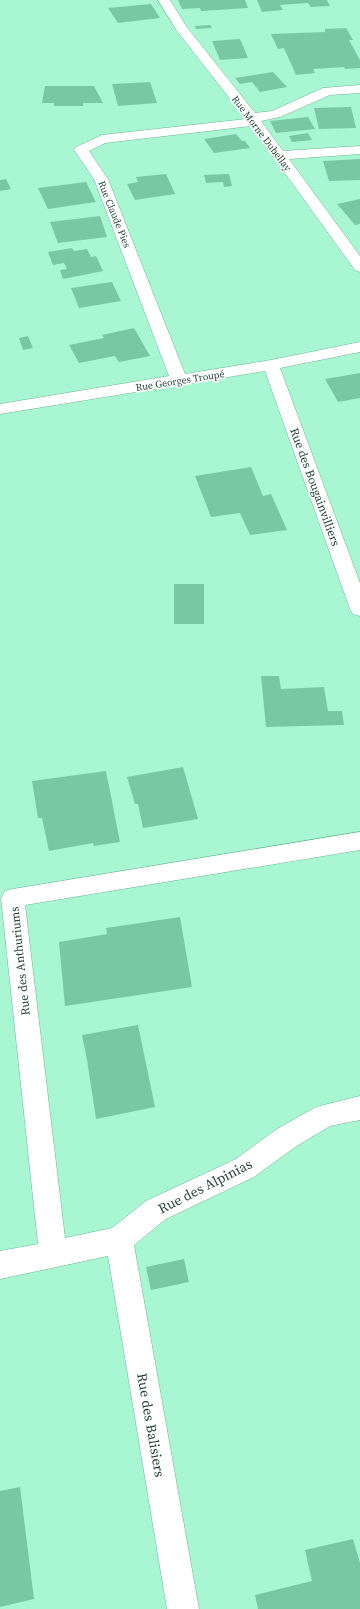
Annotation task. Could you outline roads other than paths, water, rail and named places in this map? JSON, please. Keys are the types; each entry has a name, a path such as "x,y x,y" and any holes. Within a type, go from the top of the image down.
{"street":[{"name":"Rue Morne Dubellay","path":"164,0 181,28 253,120 360,267"},
{"path":"253,120 275,114 328,91 360,89"},
{"name":"Rue Claude Pies","path":"179,380 140,275 101,179 81,150 102,139 253,120"},
{"path":"279,156 360,150"},
{"name":"Rue Georges Troupé","path":"0,409 271,365 360,347"},
{"name":"Rue des Bougainvilliers","path":"271,365 360,609"},
{"name":"Rue des Anthuriums","path":"53,1254 6,899 360,841"},
{"name":"Rue des Alpinias","path":"0,1265 119,1240 156,1210 245,1168 286,1138 325,1115 360,1108"},
{"name":"Rue des Balisiers","path":"119,1240 183,1609"}]}
